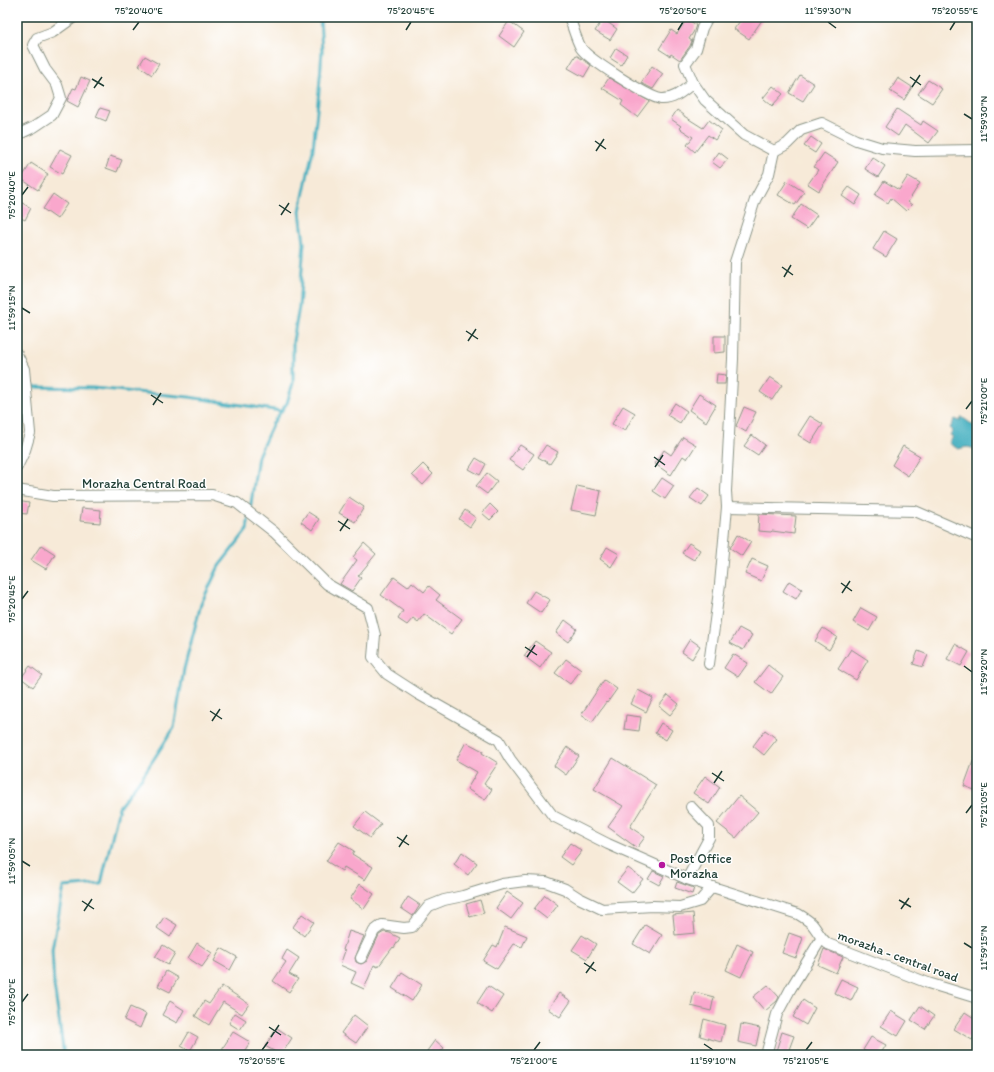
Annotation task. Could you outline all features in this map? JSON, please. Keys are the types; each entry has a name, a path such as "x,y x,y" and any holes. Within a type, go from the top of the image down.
{"street":[{"path":"17,135 34,127 52,115 61,98 57,85 45,69 33,45 37,38 53,32 74,17"},
{"path":"569,17 582,49 604,68 633,86 661,99 678,95 693,83"},
{"path":"708,17 702,28 696,49 685,64 693,83 705,100 744,135 774,151"},
{"path":"774,151 788,144 801,130 822,123 856,140 882,148 915,151 977,150"},
{"path":"709,664 720,584 727,507 726,491 733,359 735,262 755,200 769,174 774,151"},
{"path":"17,354 24,369 30,433 25,450 17,467"},
{"name":"Morazha Central Road","path":"17,490 53,496 212,495 237,503 274,532 327,584 368,608 375,635 374,657 387,674 418,694 499,740 510,760"},
{"path":"727,507 915,511 977,538"},
{"name":"morazha - central road","path":"510,760 554,816 608,844 688,879 798,914 806,919 821,939 828,944 921,980 977,998"},
{"path":"688,879 709,838 710,826 691,807"},
{"path":"361,958 374,931 382,925 404,928 412,927 429,906 444,900 502,884 525,881 546,882 564,889 602,910 654,906 680,907 700,901 712,887"},
{"path":"766,1055 777,1014 821,939"}],"water":[{"path":"962,417 977,428 976,449 967,447 958,449 949,443 953,437 950,435 953,431 950,428 955,419 960,421"}],"building":[{"path":"743,17 758,17 762,20 749,39 734,29"},
{"path":"603,19 617,29 610,40 595,31"},
{"path":"687,19 696,25 689,39 692,41 690,46 680,60 659,49 671,30 677,34"},
{"path":"509,21 524,32 514,47 499,36"},
{"path":"616,48 627,55 621,65 610,58"},
{"path":"576,55 591,65 584,77 568,68"},
{"path":"145,56 159,64 152,75 139,66"},
{"path":"652,66 663,74 653,89 641,83"},
{"path":"800,75 814,84 803,101 789,93"},
{"path":"81,77 90,81 78,107 67,101 73,88 76,89"},
{"path":"609,78 649,101 637,117 621,105 623,101 602,88"},
{"path":"898,78 912,87 904,100 890,91"},
{"path":"928,80 942,89 932,103 918,94"},
{"path":"773,86 783,94 772,106 763,98"},
{"path":"100,108 110,111 106,121 96,117"},
{"path":"897,109 921,125 923,121 938,131 929,143 905,125 898,136 885,127"},
{"path":"677,110 703,128 709,120 722,130 715,140 708,135 695,152 687,145 693,137 679,128 681,126 671,119"},
{"path":"811,137 821,144 815,153 804,146"},
{"path":"60,149 72,155 62,174 50,167"},
{"path":"719,152 728,159 720,168 712,162"},
{"path":"824,153 838,162 819,191 808,184 818,170 814,167"},
{"path":"110,156 122,160 117,172 106,168"},
{"path":"872,157 885,166 878,177 865,169"},
{"path":"31,163 48,174 38,190 21,179"},
{"path":"908,176 920,183 908,202 912,205 906,211 891,198 888,203 875,195 884,181 899,190"},
{"path":"787,181 804,192 795,205 778,195"},
{"path":"849,187 861,195 855,205 842,196"},
{"path":"53,194 67,204 57,219 43,209"},
{"path":"17,200 31,208 25,220 17,216"},
{"path":"801,204 817,215 807,229 791,219"},
{"path":"884,231 897,239 886,257 873,249"},
{"path":"714,336 725,336 725,352 714,353"},
{"path":"717,374 726,375 725,384 716,384"},
{"path":"770,377 782,385 772,400 760,392"},
{"path":"699,394 716,405 706,422 689,410"},
{"path":"675,403 687,411 680,423 667,415"},
{"path":"623,406 635,413 625,431 612,424"},
{"path":"744,407 756,412 746,432 736,426"},
{"path":"810,416 823,424 811,443 798,435"},
{"path":"752,435 765,445 758,455 744,446"},
{"path":"683,437 696,445 687,459 683,456 671,475 655,464 664,450 671,455"},
{"path":"520,445 534,454 523,470 509,460"},
{"path":"546,445 558,452 550,464 538,457"},
{"path":"903,446 920,456 908,476 892,465"},
{"path":"476,458 486,464 480,475 469,469"},
{"path":"423,464 433,474 423,485 412,475"},
{"path":"487,473 497,481 487,494 476,486"},
{"path":"662,478 674,486 665,499 653,491"},
{"path":"577,486 601,491 596,515 571,510"},
{"path":"698,488 709,496 702,506 690,498"},
{"path":"349,497 364,507 355,522 339,513"},
{"path":"17,501 29,503 27,514 17,513"},
{"path":"490,504 498,512 490,520 482,513"},
{"path":"82,508 101,510 100,523 80,521"},
{"path":"465,510 476,518 470,527 459,519"},
{"path":"308,512 319,519 312,530 301,522"},
{"path":"759,514 796,516 794,534 758,531"},
{"path":"738,534 751,542 742,556 730,548"},
{"path":"364,543 376,554 358,576 361,578 352,591 340,584 357,560 353,557"},
{"path":"689,543 700,550 694,560 682,553"},
{"path":"41,545 55,554 46,569 31,560"},
{"path":"607,547 619,554 611,567 600,559"},
{"path":"752,559 768,566 761,581 745,574"},
{"path":"394,577 408,587 412,582 424,592 429,586 440,595 436,600 462,619 451,634 424,614 418,622 413,618 407,625 398,619 403,611 381,595"},
{"path":"789,581 802,589 796,599 783,591"},
{"path":"534,591 550,600 541,613 526,603"},
{"path":"861,608 877,617 869,631 853,622"},
{"path":"565,620 577,629 568,642 556,633"},
{"path":"739,628 752,635 743,650 730,643"},
{"path":"823,628 837,637 829,650 815,641"},
{"path":"690,639 700,646 692,659 682,652"},
{"path":"535,641 551,652 540,668 524,656"},
{"path":"955,644 969,652 961,666 947,659"},
{"path":"851,649 868,660 856,680 838,669"},
{"path":"918,651 928,655 923,667 913,664"},
{"path":"733,654 748,663 738,677 724,668"},
{"path":"566,659 581,670 570,684 555,673"},
{"path":"768,665 783,677 771,694 755,682"},
{"path":"30,666 42,675 33,687 21,678"},
{"path":"604,680 617,689 592,722 581,715"},
{"path":"638,690 653,698 646,712 631,704"},
{"path":"668,695 679,704 670,715 659,706"},
{"path":"626,715 641,717 639,731 624,729"},
{"path":"661,723 672,730 666,740 655,733"},
{"path":"765,730 777,739 764,755 753,746"},
{"path":"466,742 483,751 482,753 498,763 484,784 492,789 485,800 467,789 477,772 456,760"},
{"path":"567,747 579,756 566,775 554,766"},
{"path":"977,753 977,791 964,786"},
{"path":"613,758 656,785 630,827 645,837 637,848 608,827 623,806 594,789"},
{"path":"705,776 720,787 709,804 693,793"},
{"path":"739,796 758,812 736,838 717,823"},
{"path":"365,812 381,824 370,838 354,826"},
{"path":"339,842 354,851 352,854 373,867 365,880 344,867 342,871 326,861"},
{"path":"570,843 582,851 571,865 560,857"},
{"path":"462,852 477,863 468,875 454,864"},
{"path":"628,868 643,879 632,893 617,882"},
{"path":"653,871 664,876 659,885 648,879"},
{"path":"677,882 694,888 692,894 675,888"},
{"path":"360,884 374,894 364,909 350,899"},
{"path":"507,892 523,903 511,919 496,908"},
{"path":"545,895 558,905 547,919 534,909"},
{"path":"408,897 420,905 413,916 401,908"},
{"path":"480,900 484,913 470,917 466,904"},
{"path":"693,913 695,933 675,935 673,915"},
{"path":"302,914 314,922 304,936 293,927"},
{"path":"164,917 177,925 170,937 157,928"},
{"path":"645,925 662,935 650,954 633,944"},
{"path":"505,927 527,936 522,947 514,944 497,969 483,961 493,945 497,947"},
{"path":"349,931 364,936 355,958 356,962 361,964 367,961 379,935 384,932 400,938 394,948 393,947 378,967 374,965 364,989 351,983 356,972 340,965 345,951 343,950"},
{"path":"789,933 803,938 796,958 782,953"},
{"path":"582,935 596,944 587,959 572,950"},
{"path":"197,943 212,953 202,967 188,958"},
{"path":"737,944 753,952 741,977 726,970"},
{"path":"163,945 175,953 168,965 155,957"},
{"path":"221,948 237,957 230,970 214,961"},
{"path":"824,949 843,957 836,973 818,965"},
{"path":"287,950 299,958 289,974 298,979 289,992 273,981 286,962 282,959"},
{"path":"166,971 178,978 170,992 158,986"},
{"path":"402,972 422,985 412,1001 392,988"},
{"path":"841,979 858,987 851,1001 834,993"},
{"path":"768,985 779,997 777,1001 765,1011 753,997"},
{"path":"222,986 249,1004 242,1014 223,1002 209,1025 195,1016 204,1001 209,1004"},
{"path":"488,986 503,996 492,1013 477,1003"},
{"path":"694,992 714,997 711,1011 691,1006"},
{"path":"559,993 571,1001 560,1017 548,1009"},
{"path":"803,1000 815,1008 806,1025 793,1017"},
{"path":"170,1001 184,1010 177,1023 162,1015"},
{"path":"920,1006 934,1016 925,1029 911,1020"},
{"path":"130,1007 146,1014 140,1028 124,1020"},
{"path":"891,1011 907,1021 898,1036 881,1026"},
{"path":"965,1012 977,1020 977,1032 972,1040 954,1029"},
{"path":"235,1013 246,1020 240,1030 229,1023"},
{"path":"354,1015 368,1026 356,1043 341,1033"},
{"path":"704,1019 725,1025 721,1042 700,1036"},
{"path":"741,1024 760,1028 756,1046 738,1042"},
{"path":"277,1028 292,1038 281,1055 265,1046"},
{"path":"189,1032 198,1037 190,1051 181,1046"},
{"path":"233,1032 250,1042 242,1055 231,1055 222,1049"},
{"path":"782,1032 794,1036 787,1055 776,1051"},
{"path":"871,1037 886,1045 880,1055 871,1055 863,1050"},
{"path":"435,1040 444,1048 438,1055 431,1055 427,1051"}],"waterway":[{"path":"250,510 258,456 273,423 287,403 293,383 293,341 299,307 304,243 300,211 313,149 319,91 322,51 320,17"},
{"path":"34,387 93,388 189,397 281,411"},
{"path":"64,1055 54,985 52,949 64,887 101,884 119,807 142,777 174,728 184,669 201,604 219,566 247,530 249,515"}],"place":[{"name":"Post Office Morazha","path":"662,865"}]}
